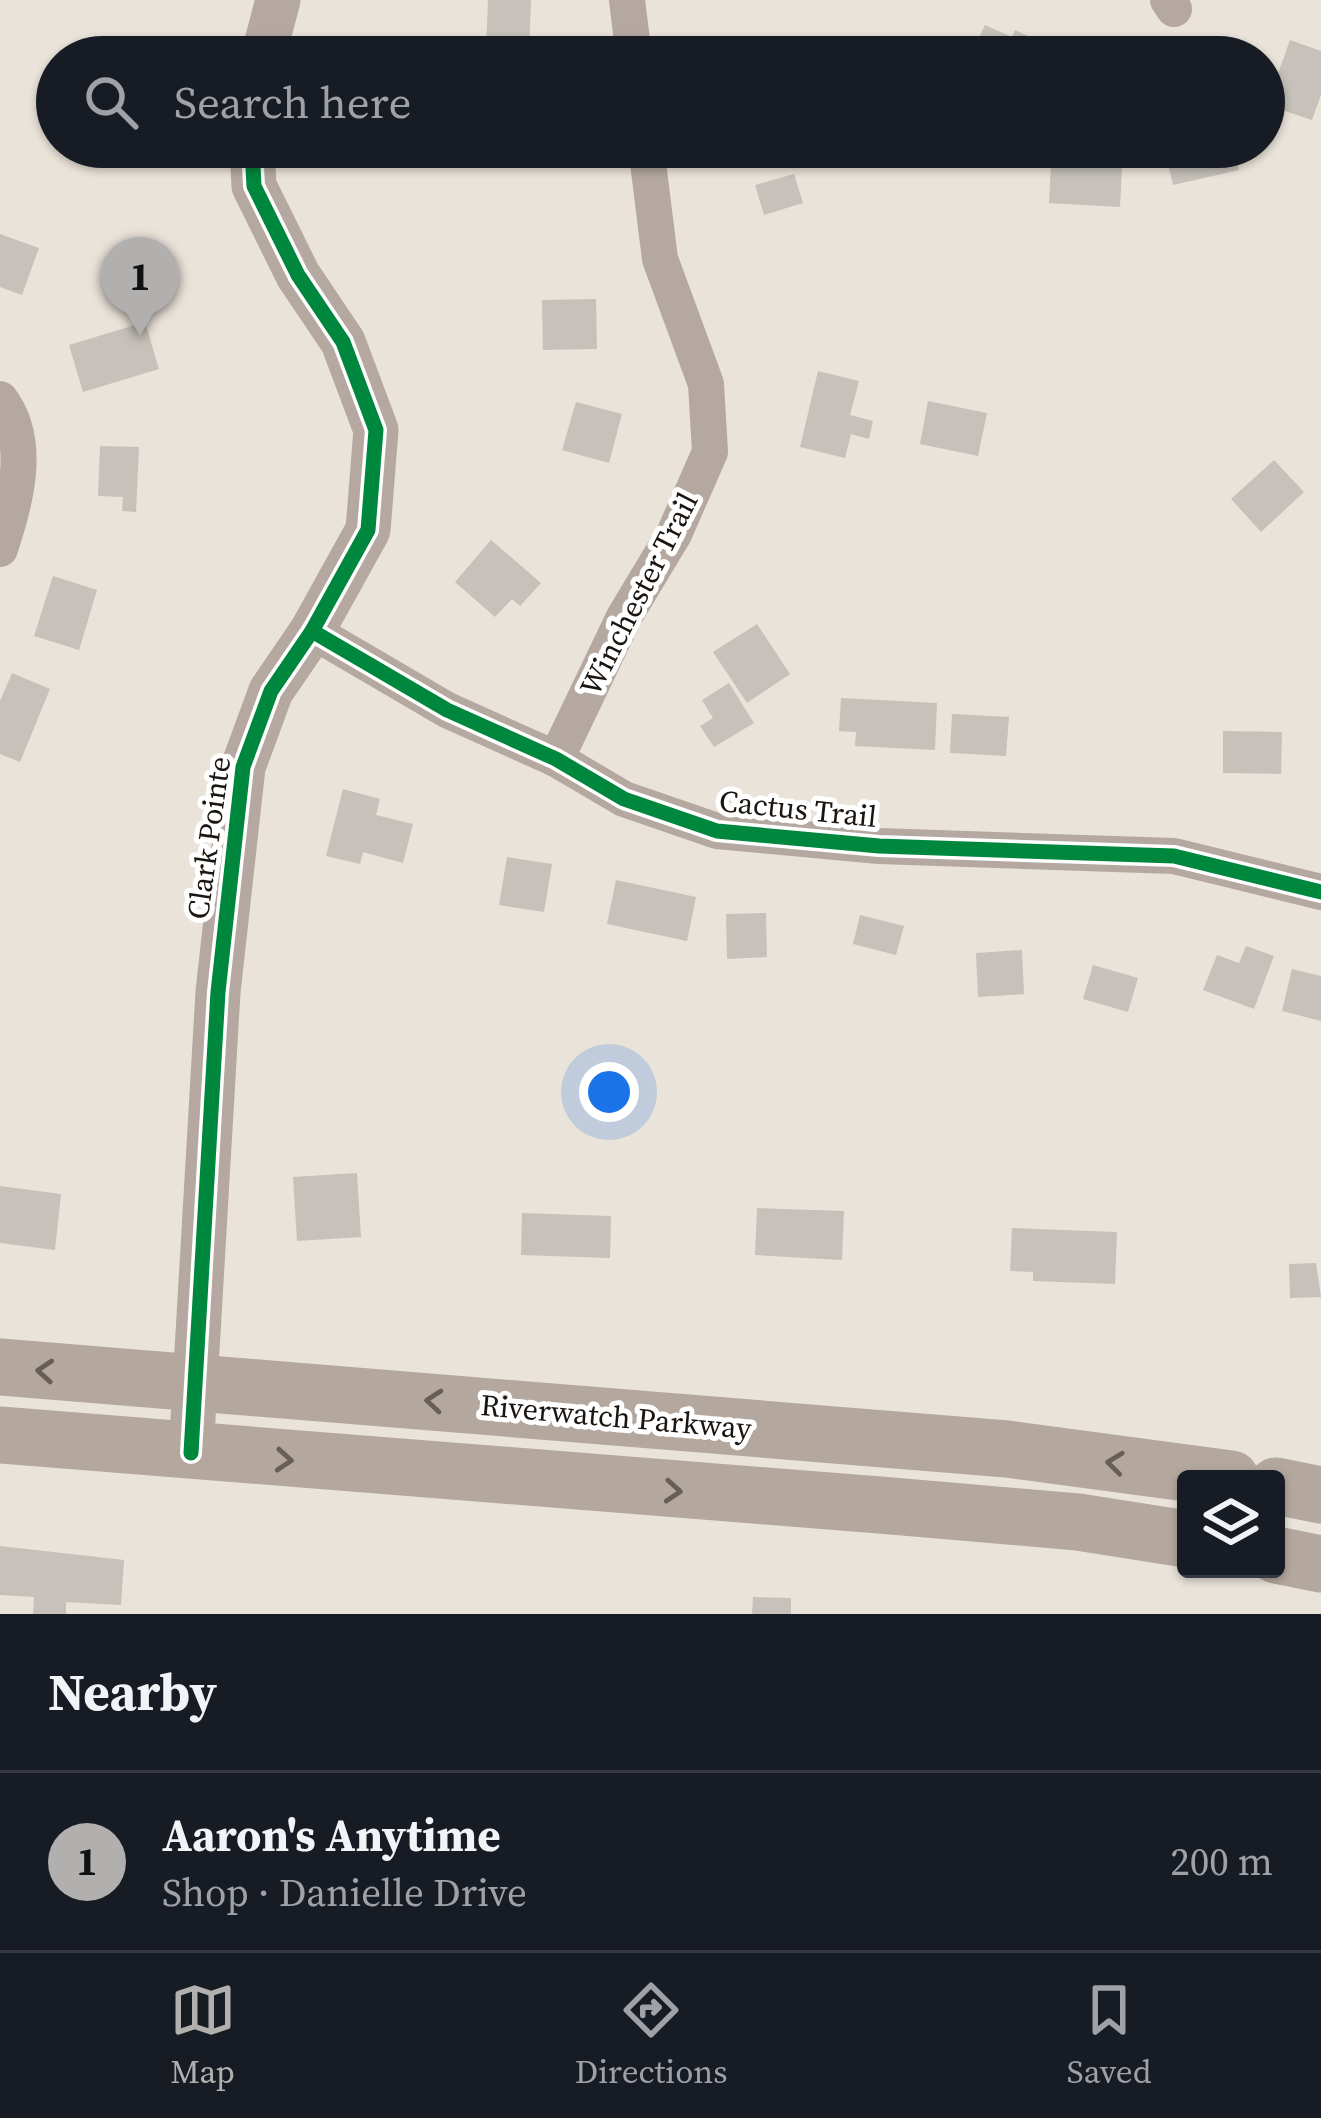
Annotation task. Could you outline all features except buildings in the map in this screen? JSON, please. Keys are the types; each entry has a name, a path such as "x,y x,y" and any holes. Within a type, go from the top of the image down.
{"main road":[{"name":"Riverwatch Parkway","path":"0,1367 1007,1449 1177,1472"},
{"path":"0,1435 915,1508 1177,1538"},
{"path":"1285,1488 1321,1496"},
{"path":"1285,1557 1321,1564"}],"street":[{"path":"269,36 278,0"},
{"path":"627,0 631,36"},
{"name":"Clark Pointe","path":"191,1453 235,816 254,725 368,530 376,430 343,343 298,275 254,187 253,168"},
{"name":"Winchester Trail","path":"556,759 624,617 674,535 710,452 706,385 660,260 649,168"},
{"path":"0,399 20,442 12,509 0,549"},
{"name":"Cactus Trail","path":"312,631 448,710 556,759 624,800 717,831 879,846 1174,856 1321,892"}],"cycle path":[{"path":"191,1453 218,992 243,767 271,691 312,631 368,530 376,430 343,342 298,275 254,186 253,168"},
{"path":"312,631 447,710 556,759 624,799 717,831 879,846 1174,856 1321,892"}],"place":[{"name":"Aaron's Anytime","path":"140,336"}]}
